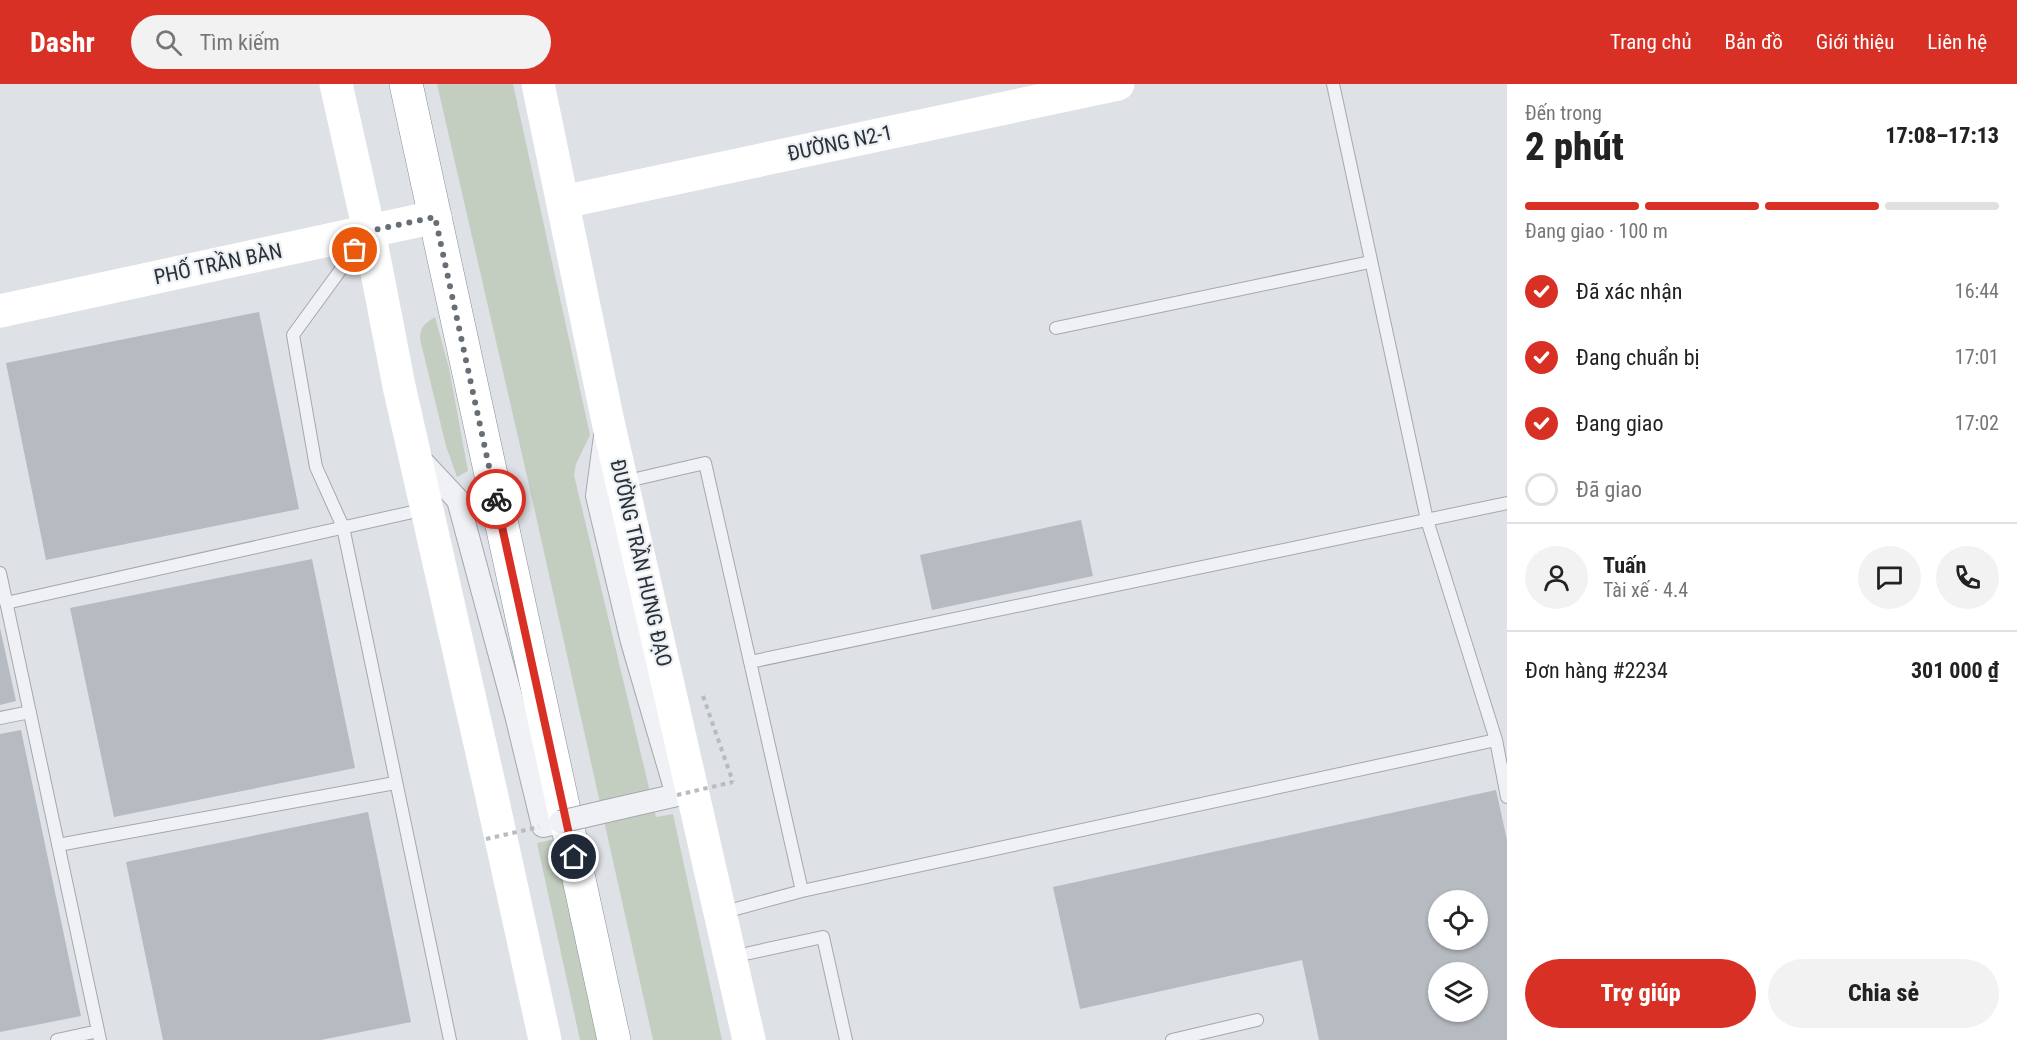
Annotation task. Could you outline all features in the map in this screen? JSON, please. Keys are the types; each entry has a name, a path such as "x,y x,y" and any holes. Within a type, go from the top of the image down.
{"main road":[{"path":"336,84 369,231 414,453 544,1040"},
{"path":"406,84 614,1040"},
{"name":"ĐƯỜNG TRẦN HƯNG ĐẠO","path":"538,84 607,417 749,1040"},
{"name":"ĐƯỜNG N2-1","path":"563,202 1118,84"},
{"name":"PHỐ TRẦN BÀN","path":"0,310 435,217"}],"street":[{"path":"414,453 458,500 543,826 677,795 623,605 597,496 607,417"}],"lane":[{"path":"1333,84 1427,520 1496,740 1507,796"},
{"path":"369,231 294,335 316,467 343,527 450,1040"},
{"path":"1056,328 1370,262"},
{"path":"622,483 705,463 802,891"},
{"path":"750,662 1507,503"},
{"path":"6,603 426,508"},
{"path":"0,573 99,1035 57,1040"},
{"path":"0,718 30,712"},
{"path":"720,913 802,891 1496,740"},
{"path":"58,845 395,783"},
{"path":"730,957 823,937 846,1040"},
{"path":"1172,1040 1257,1020"}],"path":[{"path":"677,795 733,782 703,696"},
{"path":"486,839 543,826"}],"green space":[{"path":"437,84 513,84 590,435 576,464 574,475 656,817 673,814 722,1040 653,1040"},
{"path":"435,317 449,368 468,471 457,477 446,446 420,339 424,326"},
{"path":"555,839 598,1040 580,1040 537,843"}],"building":[{"path":"259,312 299,509 46,560 6,363"},
{"path":"1081,520 1093,576 932,610 920,555"},
{"path":"312,559 355,768 114,817 70,608"},
{"path":"0,628 16,701 0,705"},
{"path":"21,730 81,1016 0,1032 0,734"},
{"path":"1496,790 1507,840 1507,1040 1319,1040 1302,960 1080,1009 1053,887"},
{"path":"368,812 411,1022 321,1040 163,1040 126,862"}],"way so far":[{"path":"355,250 369,231 435,217 496,499"}],"route":[{"path":"496,499 574,857"}]}
